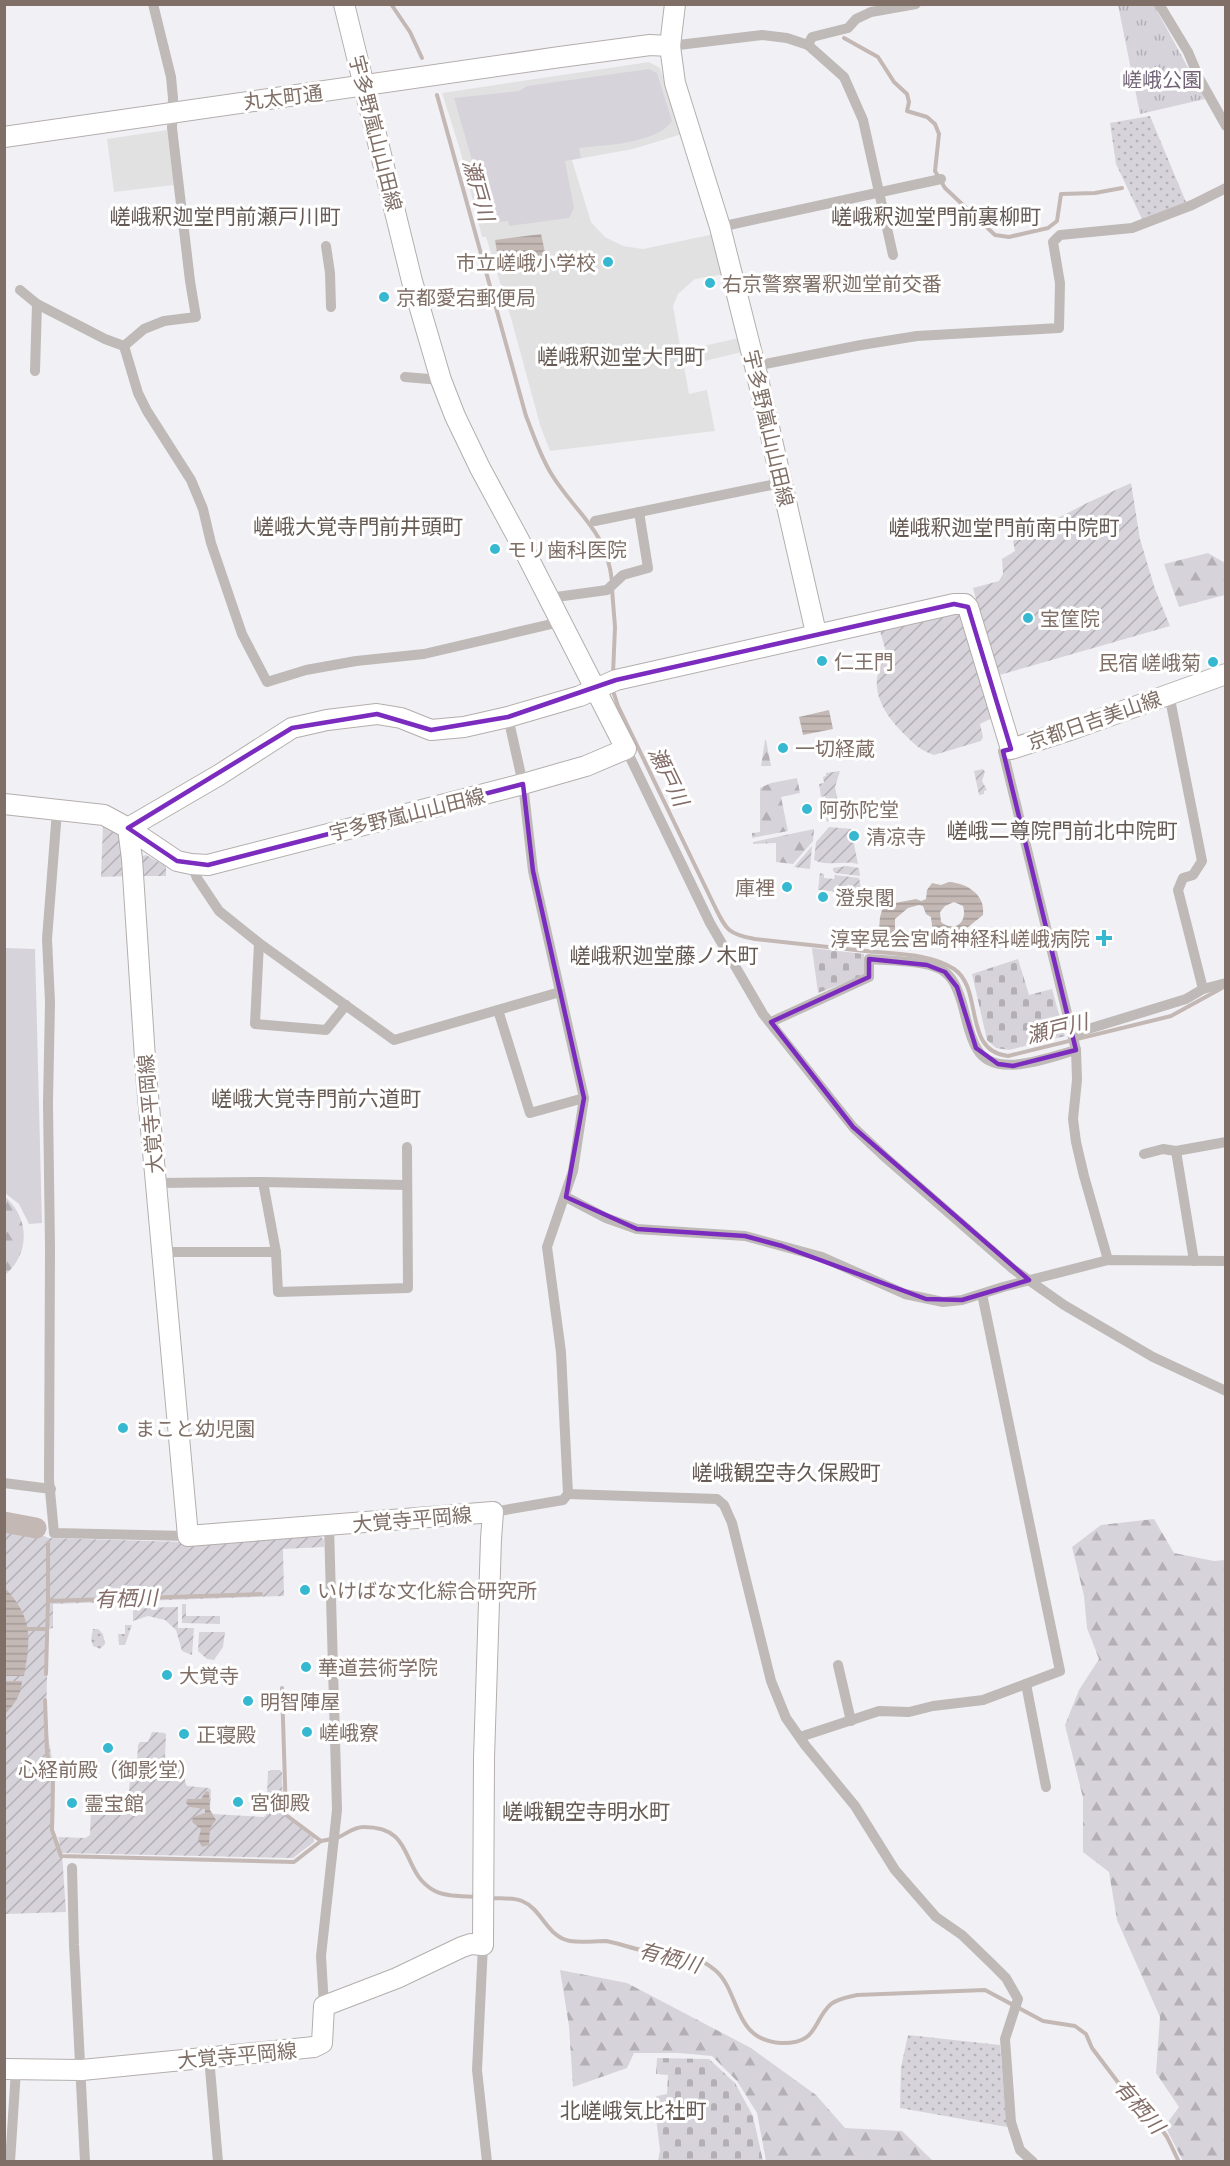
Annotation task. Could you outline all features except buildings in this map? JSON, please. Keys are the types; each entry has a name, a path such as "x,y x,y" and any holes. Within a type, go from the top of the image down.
{"main road":[{"name":"宇多野嵐山山田線","path":"4,804 104,815 177,861 208,865 523,784 586,766 626,749 606,684 561,622 480,468 441,380 412,280 344,4"},
{"name":"宇多野嵐山山田線","path":"675,4 670,46 675,83 720,227 755,366 816,633"},
{"name":"丸太町通","path":"4,137 616,49 650,45 670,46"},
{"name":"京都日吉美山線","path":"816,633 954,603 965,604 968,607 1011,749 1226,674"},
{"path":"128,828 219,775 292,728 327,720 377,714 401,718 431,730 464,727 580,696 606,684 816,633"},
{"name":"大覚寺平岡線","path":"128,828 146,1074 188,1536 494,1512 491,1539 485,1723 483,1945"},
{"path":"324,2006 397,1978 462,1947 471,1944 483,1945"},
{"name":"大覚寺平岡線","path":"10,2070 82,2070 314,2047 322,2043 324,2006"}],"street":[{"path":"124,346 144,329 164,321 196,317 171,128 173,98 171,76 153,4"},
{"path":"808,45 812,37 848,28 856,19 871,12 916,4"},
{"path":"1160,4 1226,126"},
{"path":"670,46 762,35 787,38 808,45 844,77 863,120 893,255"},
{"path":"720,227 940,179"},
{"path":"755,366 917,336 1059,328 1060,283 1053,242 1060,235 1132,228 1192,205 1226,188"},
{"path":"326,246 331,307"},
{"path":"20,290 37,304 105,339 124,346"},
{"path":"35,371 37,304"},
{"path":"124,346 138,393 190,480 203,509 211,543 242,634 267,681 306,670 356,661 424,654 561,622"},
{"path":"405,377 441,380"},
{"path":"595,521 781,483"},
{"path":"549,598 608,590 623,574 648,568 639,512"},
{"path":"1169,694 1202,861 1193,875 1183,878 1178,890 1203,989"},
{"path":"494,1512 563,1500 568,1494 561,1352 548,1247 573,1171 584,1098 533,871 523,784 508,717"},
{"path":"626,749 710,923 763,1014 853,1127 966,1229 1064,1305 1153,1357 1226,1390"},
{"path":"1011,749 1003,751 1041,914 1074,1041 1077,1080 1073,1119 1076,1142 1108,1260"},
{"path":"57,811 47,939 50,1002 49,1480 54,1533 188,1536"},
{"path":"191,864 197,878 219,911 259,943 394,1040 560,992"},
{"path":"259,943 255,1024 326,1030 346,1005"},
{"path":"771,1022 869,977 869,959 927,965 945,972 957,987 976,1048 982,1056 998,1064 1014,1066 1186,999 1203,989 1226,983"},
{"path":"498,1010 530,1113 584,1098"},
{"path":"1144,1154 1163,1149 1176,1150 1226,1142"},
{"path":"263,1182 276,1252 278,1292 408,1288 407,1148"},
{"path":"1176,1150 1194,1261"},
{"path":"156,1183 263,1182 406,1185"},
{"path":"566,1197 606,1218 637,1229 745,1236 822,1257 905,1294 943,1302 962,1300 1108,1260 1226,1261"},
{"path":"162,1252 276,1252"},
{"path":"800,1737 879,1711 909,1712 933,1706 983,1700 1060,1671 982,1294"},
{"path":"4,1484 51,1489"},
{"path":"568,1494 717,1499 724,1504 739,1548 771,1681 786,1718 855,1806 895,1870 936,1917 962,1935 1006,1978 1018,1999 1005,2039 1011,2122 1020,2150 1033,2162"},
{"path":"324,2006 321,1956 337,1810 328,1526"},
{"path":"838,1665 851,1721"},
{"path":"1026,1684 1046,1787"},
{"path":"72,1868 86,2162"},
{"path":"483,1945 477,2070 487,2162"},
{"path":"209,2057 218,2162"},
{"path":"10,2070 10,2162"}],"highlighted area":[{"path":"954,604 968,607 1011,749 1003,751 1076,1050 1013,1066 998,1064 976,1048 957,987 945,972 927,965 869,959 869,977 771,1022 853,1127 1029,1280 962,1300 926,1299 782,1246 745,1236 637,1229 566,1197 584,1098 533,871 523,784 208,865 177,861 128,828 292,728 377,714 431,730 508,717 616,680 932,608"}],"shaded area":[{"name":"市立嵯峨小学校","path":"649,62 660,68 682,134 633,149 572,160 591,222 605,237 623,246 643,249 714,234 725,274 695,279 678,294 673,306 681,351 743,337 746,351 684,366 689,394 707,390 715,431 550,451 540,425 486,237 482,237 461,153 442,93"},
{"path":"167,130 174,185 114,192 107,139"},
{"path":"541,234 546,257 499,264 495,240"},
{"path":"829,710 833,729 803,735 799,717"},
{"path":"949,882 956,883 974,891 981,902 983,915 962,932 950,934 932,944 899,946 887,940 879,930 882,910 895,903 926,899 927,890 932,883 941,885","holes":["954,902 963,906 964,917 959,924 951,927 941,922 940,912 945,906","923,906 926,914 931,917 932,931 929,936 920,941 908,940 895,932 895,919 908,908"]},
{"path":"5,1588 21,1609 25,1619 28,1629 28,1650 24,1676 6,1676 6,1681 22,1681 17,1699 5,1714"},
{"path":"206,1791 209,1792 210,1810 216,1820 210,1828 209,1845 202,1847 198,1840 201,1829 192,1822 193,1817 205,1813 205,1809 190,1807 186,1803 187,1799 201,1799"}],"green space":[{"name":"嵯峨公園","path":"1118,5 1154,5 1205,99 1140,114"},
{"path":"649,69 657,73 672,121 665,129 643,139 579,148 581,158 565,161 574,208 569,218 509,226 508,221 490,223 454,98 519,91 527,86"},
{"path":"1150,116 1186,202 1142,219 1116,164 1110,123"},
{"path":"1131,483 1140,539 1155,589 1170,626 996,676 973,588 999,581 1003,574 1002,559 1015,551 1013,541"},
{"path":"1208,553 1225,563 1225,595 1179,607 1164,564"},
{"path":"937,613 959,613 963,616 994,717 980,724 983,737 981,741 934,755 907,737 889,716 879,697 877,676 887,655 879,628"},
{"path":"766,740 771,766 761,766"},
{"path":"983,769 985,772 982,781 987,790 984,794 979,795 974,771"},
{"path":"840,771 835,787 838,802 827,804 825,796 821,797 819,784 824,783 823,777 826,773"},
{"path":"797,778 800,793 781,797 788,831 752,838 752,833 760,832 760,788 771,783"},
{"path":"839,804 840,810 827,822 825,814 829,813 827,806"},
{"path":"103,825 122,837 127,876 101,877"},
{"path":"829,827 851,829 858,864 825,863 814,860 816,842"},
{"path":"814,829 813,841 793,864 776,862 776,843 753,844 753,842"},
{"path":"812,846 810,869 794,867"},
{"path":"146,855 166,866 166,876 139,876 139,867 143,856"},
{"path":"847,866 859,868 860,876 833,871 833,868"},
{"path":"820,873 824,874 824,878 834,879 835,875 859,878 862,894 818,890"},
{"path":"5,948 35,949 42,1223 29,1224 19,1204 5,1193"},
{"path":"812,948 864,954 865,975 818,993"},
{"path":"1018,959 1029,995 1052,989 1065,1036 1009,1050 996,1048 987,1040 972,974"},
{"path":"5,1197 19,1215 24,1236 19,1257 5,1275"},
{"path":"1154,1519 1174,1553 1214,1561 1225,1560 1225,2161 1183,2161 1165,2126 1179,2107 1156,2073 1160,2017 1117,1920 1109,1872 1083,1852 1083,1798 1065,1725 1079,1690 1099,1659 1087,1628 1084,1596 1072,1547 1101,1525"},
{"path":"4,1525 27,1529 49,1538 185,1542 320,1536 324,1540 324,1547 283,1549 284,1596 53,1604 53,1628 48,1629 46,1725 55,1776 54,1830 60,1846 58,1837 85,1838 90,1835 91,1809 96,1805 124,1807 128,1803 131,1767 137,1763 138,1745 140,1742 148,1742 152,1732 165,1733 165,1756 168,1759 183,1760 187,1786 211,1790 210,1811 213,1814 264,1817 266,1815 268,1772 280,1770 282,1772 283,1815 314,1838 314,1842 293,1858 62,1853 66,1912 5,1914"},
{"path":"182,1604 186,1604 186,1616 220,1616 220,1624 182,1623"},
{"path":"178,1607 178,1628 194,1628 192,1655 182,1651 176,1630 165,1620 148,1616 133,1621 133,1608"},
{"path":"125,1625 132,1625 125,1645 119,1645 118,1634 125,1634"},
{"path":"93,1629 98,1629 103,1634 105,1644 100,1649 93,1646 91,1640"},
{"path":"199,1632 225,1632 223,1647 214,1660 207,1659 198,1651"},
{"path":"560,1970 627,1983 751,2048 816,2095 845,2128 902,2131 933,2161 766,2161 757,2113 737,2081 712,2056 634,2053 627,2068 573,2087 569,2026"},
{"path":"908,2035 1000,2045 1007,2127 900,2108 901,2067"},
{"path":"657,2058 709,2059 735,2083 753,2116 763,2161 658,2161 660,2150 654,2102 657,2096 667,2094 668,2075 656,2074"}],"waterway":[{"name":"瀬戸川","path":"391,4 410,32 422,58"},
{"path":"844,38 878,57 894,82 907,94 909,102 907,111 927,117 935,124 939,134 935,171 945,188 995,235 1009,237 1048,228 1057,221 1061,194 1095,193 1122,188"},
{"name":"瀬戸川","path":"437,95 526,416 552,475 597,535 604,548 612,581"},
{"name":"瀬戸川","path":"612,589 615,627 613,674"},
{"name":"瀬戸川","path":"612,688 618,706 714,905 728,929 738,935 755,939 911,955 944,964 954,969 963,978 969,990 979,1032 984,1043 994,1052 1008,1056 1171,1016 1222,988"},
{"name":"有栖川","path":"4,1522 36,1528"},
{"name":"有栖川","path":"48,1543 48,1601 261,1594"},
{"path":"46,1674 48,1601"},
{"path":"28,1629 47,1629"},
{"name":"有栖川","path":"282,1688 286,1815 321,1841 339,1837 360,1827 381,1829 392,1834 400,1842 416,1873 435,1891 450,1895 477,1897"},
{"path":"45,1700 47,1753 53,1778 52,1830 61,1856 294,1862 321,1841"},
{"name":"有栖川","path":"490,1898 522,1901 535,1910 550,1929 570,1941 606,1941 641,1950 682,1955 699,1960 715,1970 723,1979 745,2024 765,2040 781,2043 802,2040 809,2036 831,2004 847,1997 985,1990 1043,2021 1075,2026 1086,2034 1092,2048 1123,2089 1141,2109 1155,2120 1167,2137 1179,2162"}],"place":[{"name":"市立嵯峨小学校","path":"608,262"},
{"name":"右京警察署釈迦堂前交番","path":"710,283"},
{"name":"京都愛宕郵便局","path":"384,297"},
{"name":"モリ歯科医院","path":"495,549"},
{"name":"宝筐院","path":"1028,618"},
{"name":"仁王門","path":"822,661"},
{"name":"民宿 嵯峨菊","path":"1213,662"},
{"name":"一切経蔵","path":"783,748"},
{"name":"阿弥陀堂","path":"807,809"},
{"name":"清凉寺","path":"854,836"},
{"name":"庫裡","path":"787,887"},
{"name":"澄泉閣","path":"823,897"},
{"name":"淳宰晃会宮崎神経科嵯峨病院","path":"1104,938"},
{"name":"まこと幼児園","path":"123,1428"},
{"name":"いけばな文化綜合研究所","path":"305,1590"},
{"name":"華道芸術学院","path":"306,1667"},
{"name":"大覚寺","path":"167,1675"},
{"name":"明智陣屋","path":"248,1701"},
{"name":"嵯峨寮","path":"307,1732"},
{"name":"正寝殿","path":"184,1734"},
{"name":"心経前殿（御影堂）","path":"108,1748"},
{"name":"宮御殿","path":"238,1802"},
{"name":"霊宝館","path":"72,1803"}],"district":[{"name":"嵯峨釈迦堂門前瀬戸川町","path":"225,216"},
{"name":"嵯峨釈迦堂門前裏柳町","path":"936,216"},
{"name":"嵯峨釈迦堂大門町","path":"621,356"},
{"name":"嵯峨大覚寺門前井頭町","path":"358,526"},
{"name":"嵯峨釈迦堂門前南中院町","path":"1004,527"},
{"name":"嵯峨二尊院門前北中院町","path":"1062,830"},
{"name":"嵯峨釈迦堂藤ノ木町","path":"664,955"},
{"name":"嵯峨大覚寺門前六道町","path":"316,1098"},
{"name":"嵯峨観空寺久保殿町","path":"786,1472"},
{"name":"嵯峨観空寺明水町","path":"586,1811"},
{"name":"北嵯峨気比社町","path":"633,2110"}]}
